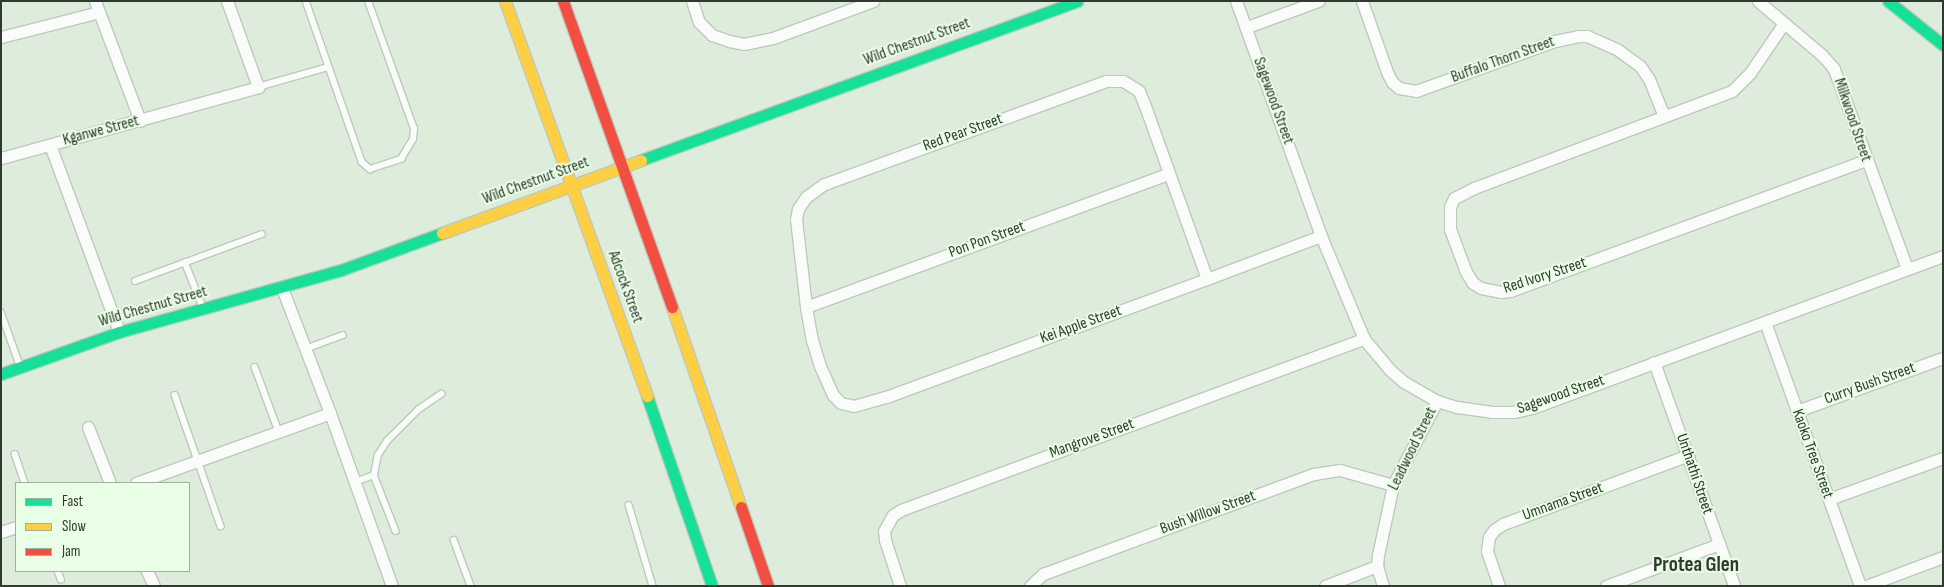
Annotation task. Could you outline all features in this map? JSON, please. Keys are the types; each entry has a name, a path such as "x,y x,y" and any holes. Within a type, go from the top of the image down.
{"main road":[{"name":"Adcock Street","path":"505,1 572,185 712,586"},
{"path":"563,1 623,166 768,586"},
{"name":"Wild Chestnut Street","path":"1,374 120,332 341,270 1077,1"},
{"path":"1888,1 1943,45"}],"street":[{"path":"227,1 258,87"},
{"path":"692,1 699,22 712,35 744,44 773,38 873,1"},
{"name":"Sagewood Street","path":"1236,1 1247,27 1321,236 1364,340 1390,370 1404,382 1436,401 1476,411 1514,412 1532,408 1943,256"},
{"path":"1247,27 1318,1"},
{"name":"Buffalo Thorn Street","path":"1362,1 1387,72 1392,82 1399,88 1416,91 1555,41 1587,36 1618,50 1640,66 1649,79 1664,116"},
{"name":"Milkwood Street","path":"1758,1 1822,55 1834,69 1907,268"},
{"path":"1,37 97,6 140,121"},
{"name":"Red Ivory Street","path":"1784,23 1750,73 1732,91 1468,190 1454,198 1450,207 1450,229 1466,272 1473,283 1491,292 1510,291 1866,160"},
{"name":"Red Pear Street","path":"841,403 827,386 812,340 806,307 796,220 798,209 813,190 860,171 1114,80 1123,81 1139,91 1207,279"},
{"name":"Kganwe Street","path":"120,332 50,145 258,87"},
{"path":"1,158 50,145"},
{"name":"Pon Pon Street","path":"806,307 1168,174"},
{"name":"Kei Apple Street","path":"841,403 858,406 886,397 1321,236"},
{"path":"282,288 330,413 392,586"},
{"name":"Kaoko Tree Street","path":"1765,322 1860,586"},
{"name":"Mangrove Street","path":"900,586 885,540 884,531 893,516 901,510 1364,340"},
{"name":"Curry Bush Street","path":"1797,411 1943,358"},
{"name":"Unthathi Street","path":"1654,362 1734,586"},
{"name":"Leadwood Street","path":"1383,586 1377,566 1381,536 1393,485 1436,401"},
{"path":"139,482 330,413"},
{"path":"88,427 110,482"},
{"name":"Umnama Street","path":"1499,586 1488,558 1487,545 1494,530 1503,524 1688,456"},
{"path":"1829,499 1943,458"},
{"name":"Bush Willow Street","path":"1030,586 1043,574 1314,474 1340,470 1393,485"},
{"path":"1,532 15,527"},
{"path":"1606,586 1719,544"},
{"path":"1866,586 1943,557"},
{"path":"1325,586 1377,566"},
{"path":"147,572 154,586"}],"lane":[{"path":"306,1 365,167 376,169 402,159 413,139 414,128 368,1"},
{"path":"258,87 328,67"},
{"path":"135,281 262,234"},
{"path":"185,262 204,309"},
{"path":"1,312 21,367"},
{"path":"305,348 343,334"},
{"path":"255,367 279,432"},
{"path":"396,531 374,475 378,454 387,441 419,409 441,394"},
{"path":"175,395 221,526"},
{"path":"15,454 25,482"},
{"path":"355,482 374,475"},
{"path":"629,505 652,586"},
{"path":"454,540 470,586"},
{"path":"58,572 61,579"}],"traffic: fast":[{"path":"641,160 1077,1"},
{"path":"1888,1 1943,45"},
{"path":"1,374 119,332 341,270 442,233"},
{"path":"647,396 712,586"}],"traffic: slow":[{"path":"505,1 647,396"},
{"path":"442,233 641,160"},
{"path":"672,307 741,507"}],"traffic: jam":[{"path":"563,1 672,307"},
{"path":"741,507 768,586"}],"district":[{"name":"Protea Glen","path":"1696,565"}]}
